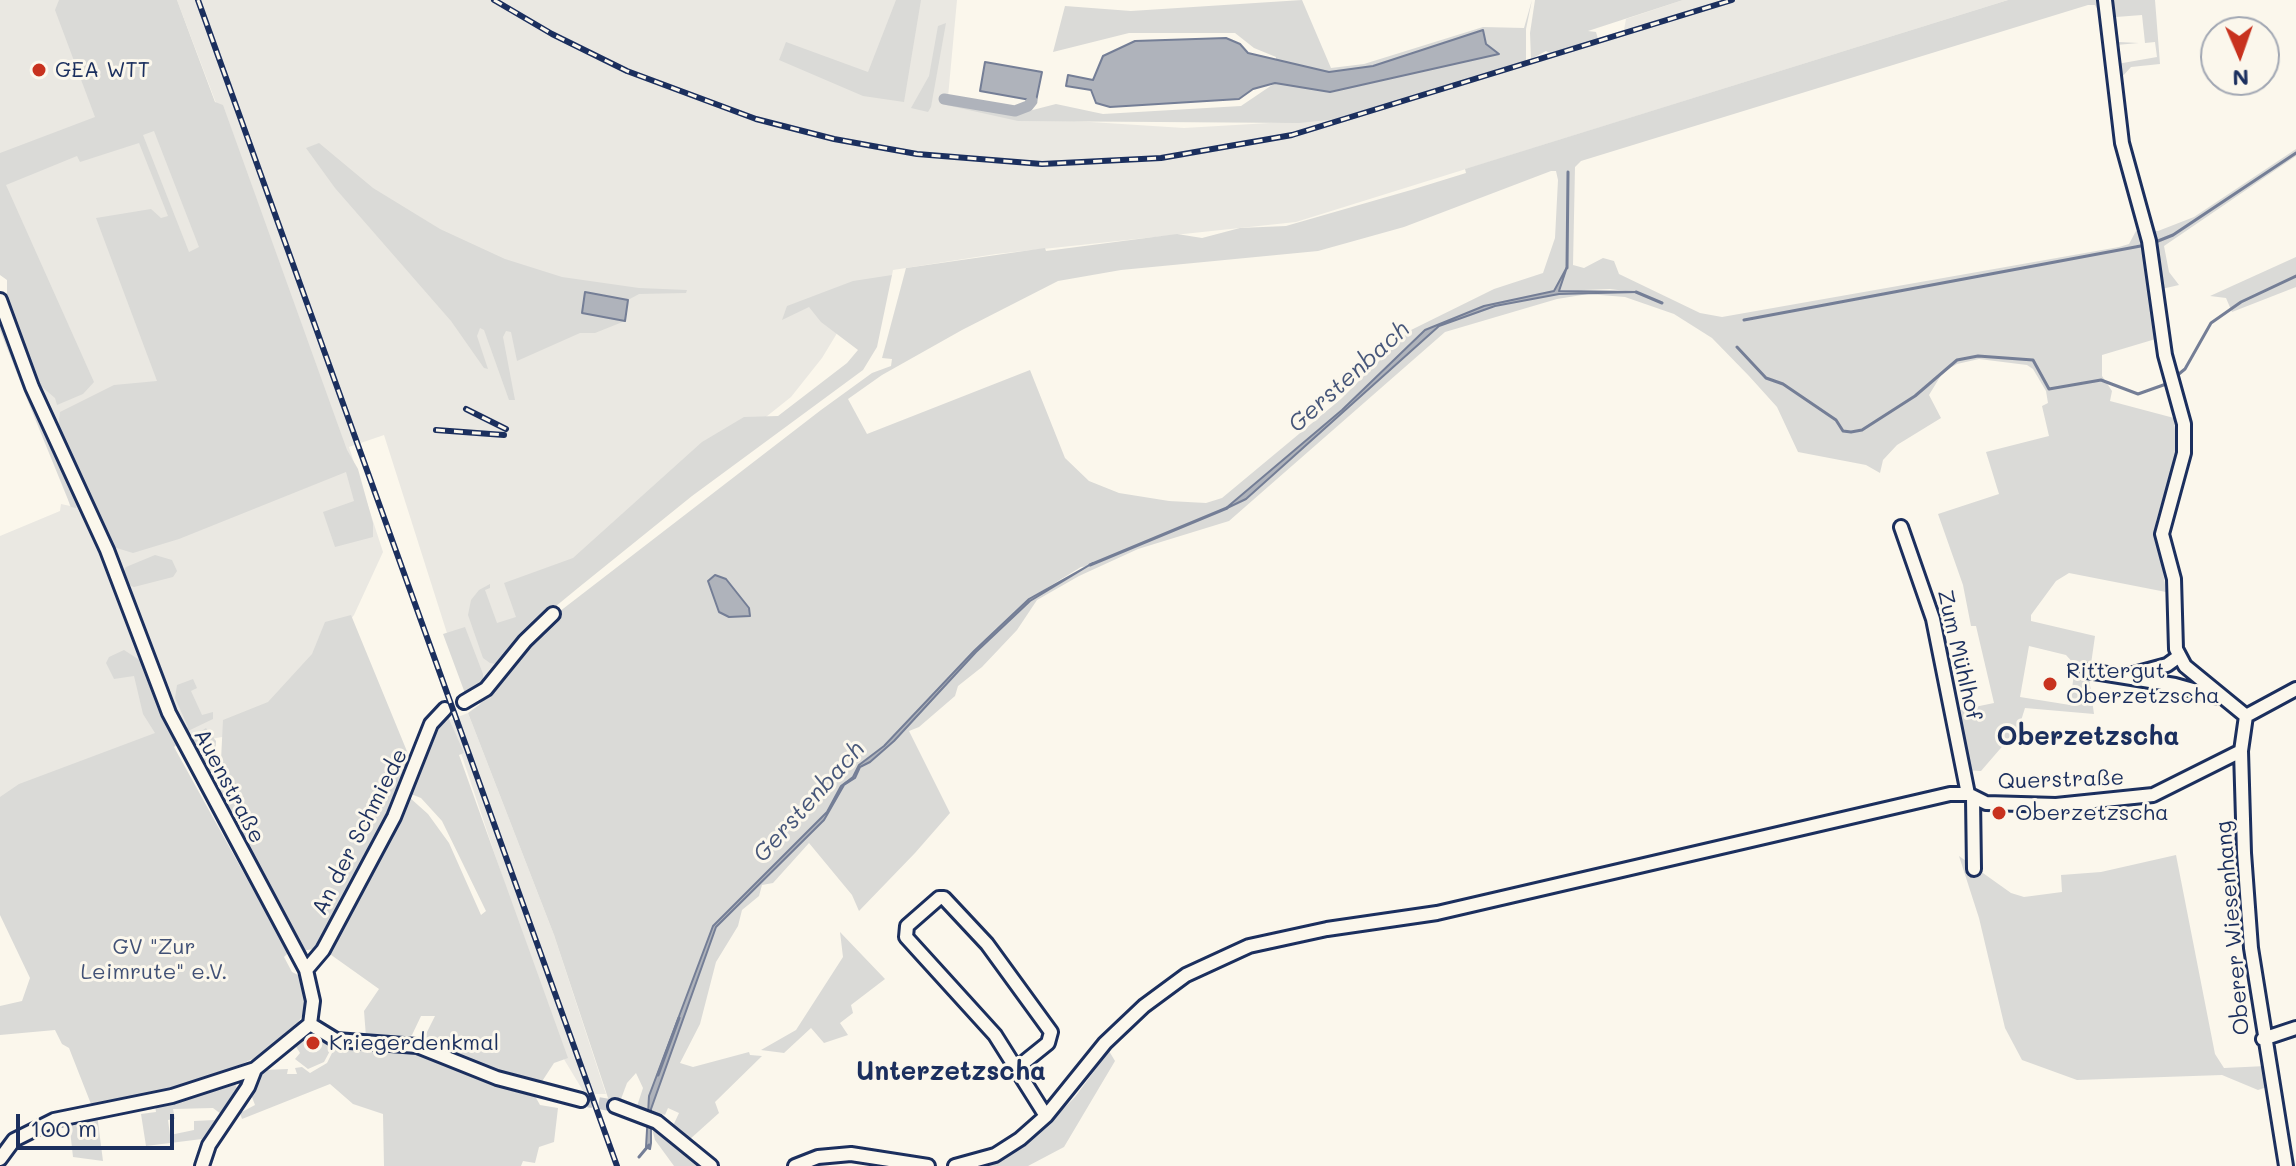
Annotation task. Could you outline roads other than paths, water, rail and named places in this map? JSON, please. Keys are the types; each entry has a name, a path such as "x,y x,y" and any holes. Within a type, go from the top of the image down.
{"street":[{"path":"2105,0 2122,143 2149,241 2170,371 2184,424 2184,453 2162,534 2174,579 2178,657 2221,698 2246,716"},
{"name":"Auenstraße","path":"0,300 32,387 107,550 169,713 306,970 313,1001 310,1024"},
{"name":"Zum Mühlhof","path":"1901,527 1933,619 1971,796"},
{"path":"464,702 486,689 525,641 553,614"},
{"path":"2123,676 2149,671 2178,657"},
{"path":"2088,671 2221,698"},
{"path":"2246,716 2296,689"},
{"name":"An der Schmiede","path":"306,970 323,950 406,793 431,724 445,709"},
{"path":"2241,751 2246,716"},
{"name":"Querstraße","path":"955,1166 995,1155 1046,1116 1105,1043 1186,975 1249,946 1327,929 1437,913 1950,794 1971,796 1986,803 2056,805 2153,795 2241,751"},
{"name":"Oberer Wiesenhang","path":"2241,751 2245,869 2263,1039 2286,1166"},
{"name":"Querstraße","path":"1971,796 1974,869"},
{"path":"1017,1068 1048,1043 1051,1032 987,944 944,898 939,898 907,926 906,937 962,995 1017,1068 1046,1116"},
{"path":"0,1159 14,1140 54,1120 172,1096 255,1069 310,1024 336,1040 417,1046 497,1078 581,1100"},
{"path":"2263,1039 2296,1028"},
{"path":"202,1166 209,1145 248,1087 255,1069"},
{"path":"615,1106 657,1122 711,1166"},
{"path":"795,1166 818,1157 851,1154 928,1166"}],"waterway":[{"path":"944,99 1015,111 1032,101"},
{"path":"2153,243 2173,235 2296,153"},
{"path":"1567,268 1568,172"},
{"path":"1744,320 2146,245"},
{"name":"Gerstenbach","path":"2174,378 2185,369 2211,323 2241,302 2296,276"},
{"name":"Gerstenbach","path":"1636,292 1662,303"},
{"name":"Gerstenbach","path":"1737,347 1766,378 1783,384 1836,420 1843,431 1851,432 1862,430 1915,396 1957,360 1978,356 2033,360 2049,389 2101,380 2138,394 2169,383"},
{"name":"Gerstenbach","path":"1090,565 1227,508"},
{"name":"Gerstenbach","path":"658,1075 679,1018"},
{"name":"Gerstenbach","path":"639,1157 649,1145"}],"tunnel":[{"path":"581,1100 615,1106"}],"railway":[{"path":"198,0 617,1166"},
{"path":"494,0 552,34 627,71 756,119 834,139 917,154 1042,164 1161,158 1292,135 1732,0"},
{"path":"466,409 506,429"},
{"path":"436,430 504,435"}],"place":[{"name":"GEA WTT","path":"39,70"},
{"name":"Rittergut Oberzetzscha","path":"2050,684"},
{"name":"Oberzetzscha","path":"1999,813"},
{"name":"Kriegerdenkmal","path":"313,1043"}],"district":[{"name":"Oberzetzscha","path":"2088,737"},
{"name":"Unterzetzscha","path":"951,1072"}],"park label":[{"name":"GV \"Zur Leimrute\" e.V.","path":"154,960"}]}
